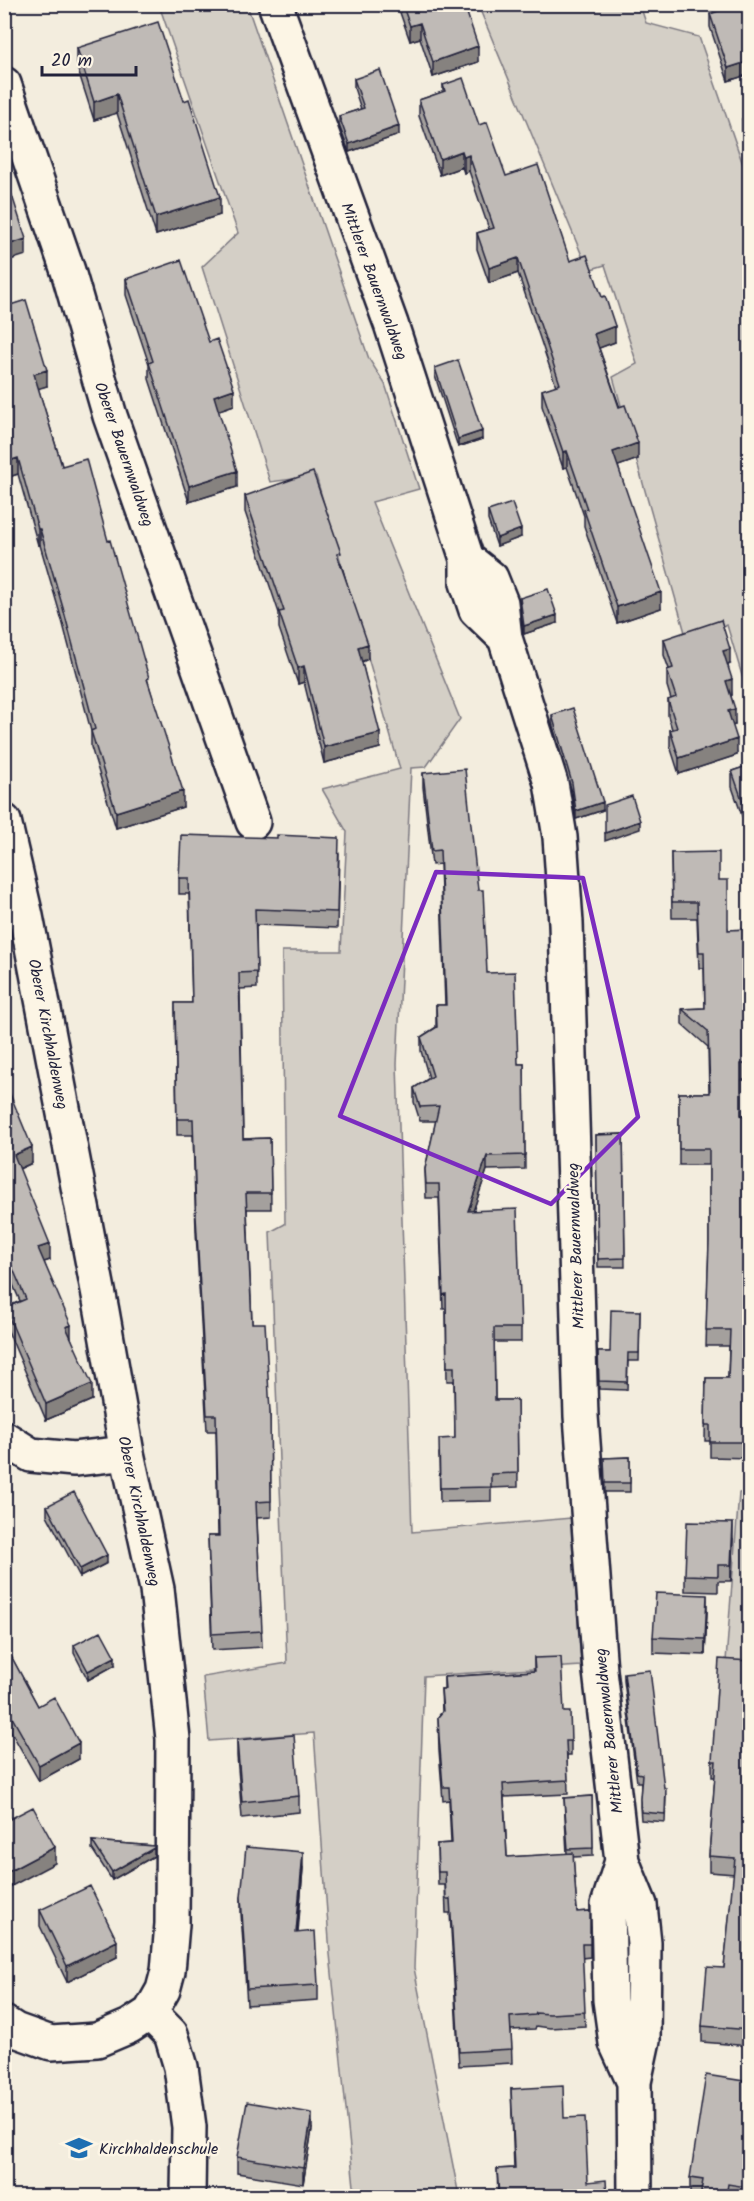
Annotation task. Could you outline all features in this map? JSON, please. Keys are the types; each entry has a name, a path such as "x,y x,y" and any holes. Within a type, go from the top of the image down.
{"street":[{"name":"Mittlerer Bauernwaldweg","path":"275,4 391,324 467,559 467,583 476,610 505,638 551,783 561,837 581,1416 600,1671 622,1861 640,1905 644,1943 643,2040 634,2082 635,2196"},
{"name":"Oberer Bauernwaldweg","path":"4,84 68,271 110,416 253,822"},
{"name":"Oberer Kirchhaldenweg","path":"4,821 26,916 98,1288 127,1453 157,1589 173,1739 172,1924 168,1971 163,1990 150,2013"},
{"path":"4,1438 31,1455 74,1459 127,1453"},
{"name":"Mittlerer Bauernwaldweg","path":"622,1861 608,1905 610,2000 616,2043 634,2082"},
{"path":"609,1944 644,1943"},
{"path":"610,2000 644,2000"},
{"path":"4,2023 15,2030 51,2043 97,2040 130,2026 150,2013 171,2034 182,2067 189,2127 188,2196"}],"highlighted area":[{"path":"436,872 583,878 638,1117 551,1204 340,1116"}],"shaded area":[{"path":"159,5 247,5 369,359 385,384 419,489 372,502 460,719 426,767 411,768 397,1064 412,1532 571,1518 581,1666 424,1676 414,1968 459,2196 355,2196 330,1954 314,1733 209,1741 203,1677 287,1663 270,1232 285,1224 282,951 341,951 347,832 322,789 400,769 316,476 270,482 202,267 238,233"},
{"path":"478,5 640,5 646,23 699,37 749,182 749,699 727,625 686,636 613,377 637,364 605,265 588,270"},
{"path":"749,1491 749,1662 726,1661 739,1493"}],"building":[{"path":"402,4 464,4 478,46 433,62 420,23 410,26"},
{"path":"738,4 750,4 750,61 728,68 710,14"},
{"path":"158,22 184,101 189,99 220,197 156,217 117,94 94,102 77,48"},
{"path":"380,70 399,126 349,144 339,116 364,108 354,79"},
{"path":"463,78 479,125 487,122 506,176 538,165 570,261 587,255 615,326 594,334 619,407 625,405 638,443 613,452 661,592 617,607 584,510 587,509 567,451 563,452 542,390 560,384 518,258 489,268 477,233 494,228 469,155 464,157 462,151 440,159 419,100 445,91 443,85"},
{"path":"750,116 750,141 742,119"},
{"path":"8,183 26,239 4,246 4,184"},
{"path":"181,260 209,342 217,339 234,389 214,396 237,471 189,486 149,363 153,361 126,279"},
{"path":"26,300 47,370 34,374 62,466 86,459 149,678 147,679 183,791 116,812 91,731 95,729 63,608 18,458 6,462 4,457 4,307"},
{"path":"458,360 482,431 458,439 435,368"},
{"path":"313,472 341,553 337,554 368,644 358,647 380,733 324,747 304,666 298,668 279,612 284,611 245,496"},
{"path":"512,503 521,529 497,538 488,511"},
{"path":"548,589 557,615 524,626 520,598"},
{"path":"721,620 730,649 723,651 732,679 726,681 735,709 728,711 737,739 679,758 670,730 677,728 668,700 676,697 667,670 673,668 664,639"},
{"path":"573,708 603,802 576,811 572,783 552,715"},
{"path":"750,765 750,817 748,817 732,771"},
{"path":"465,769 478,890 483,890 487,973 515,972 518,1064 524,1064 525,1155 487,1156 468,1211 517,1209 521,1328 494,1328 495,1400 517,1400 518,1473 491,1474 491,1487 440,1488 439,1439 455,1438 454,1367 447,1367 446,1294 443,1295 439,1184 426,1184 425,1169 439,1106 420,1107 414,1088 433,1076 421,1037 437,1027 436,1005 446,1005 440,850 432,851 423,773"},
{"path":"632,796 640,821 605,833 605,805"},
{"path":"181,835 277,838 277,835 339,838 337,912 255,909 257,972 239,973 243,1139 270,1138 271,1193 246,1193 252,1323 265,1323 270,1412 271,1501 256,1502 262,1631 212,1634 208,1536 219,1536 216,1415 207,1415 193,1119 177,1119 175,1003 192,1003 189,878 179,878"},
{"path":"719,852 719,880 728,880 728,930 750,929 750,1064 741,1064 741,1115 750,1115 750,1442 710,1442 710,1425 705,1425 706,1378 728,1378 730,1330 706,1330 709,1149 679,1149 679,1093 710,1093 708,1031 682,1009 705,1008 704,952 699,952 697,902 672,902 671,853"},
{"path":"10,1094 32,1147 14,1155 50,1244 38,1248 71,1325 66,1327 92,1384 46,1404 5,1308 26,1299 4,1248 4,1096"},
{"path":"623,1134 625,1258 598,1259 596,1135"},
{"path":"611,1310 640,1311 639,1353 628,1353 627,1382 599,1381 598,1352 610,1352"},
{"path":"630,1457 630,1483 605,1483 604,1458"},
{"path":"74,1492 107,1555 80,1569 47,1506"},
{"path":"687,1522 733,1523 731,1565 718,1565 718,1576 685,1575"},
{"path":"656,1593 707,1595 705,1639 653,1637"},
{"path":"101,1631 115,1657 88,1671 74,1645"},
{"path":"4,1643 38,1706 54,1697 79,1743 39,1765 4,1703"},
{"path":"561,1657 564,1712 570,1712 571,1741 566,1741 568,1780 503,1784 507,1857 573,1853 577,1912 590,1911 590,1944 582,1944 585,2012 536,2013 535,2015 510,2017 512,2049 459,2052 450,1899 446,1899 445,1872 438,1872 437,1844 452,1843 449,1787 443,1787 438,1717 443,1711 441,1689 445,1689 444,1677 535,1671 534,1658"},
{"path":"719,1659 750,1661 750,2030 702,2026 707,1967 724,1968 735,1858 709,1856 716,1761 712,1761"},
{"path":"650,1670 664,1788 666,1788 665,1814 641,1812 642,1774 637,1773 624,1673"},
{"path":"294,1735 299,1796 242,1802 237,1740"},
{"path":"592,1796 593,1848 568,1849 564,1798"},
{"path":"33,1807 55,1847 4,1874 4,1822"},
{"path":"92,1841 154,1846 154,1848 112,1872"},
{"path":"246,1847 303,1852 296,1933 315,1931 318,1985 247,1989 241,1897"},
{"path":"90,1886 117,1941 67,1966 40,1910"},
{"path":"706,2075 750,2082 750,2166 746,2187 728,2184 726,2196 701,2192 703,2180 690,2178"},
{"path":"563,2086 564,2118 585,2117 588,2182 606,2180 607,2196 499,2196 497,2169 515,2168 511,2089"},
{"path":"247,2102 312,2113 303,2168 237,2157"},
{"path":"309,2190 339,2196 307,2196"}],"place":[{"name":"Kirchhaldenschule","path":"79,2148"}]}
